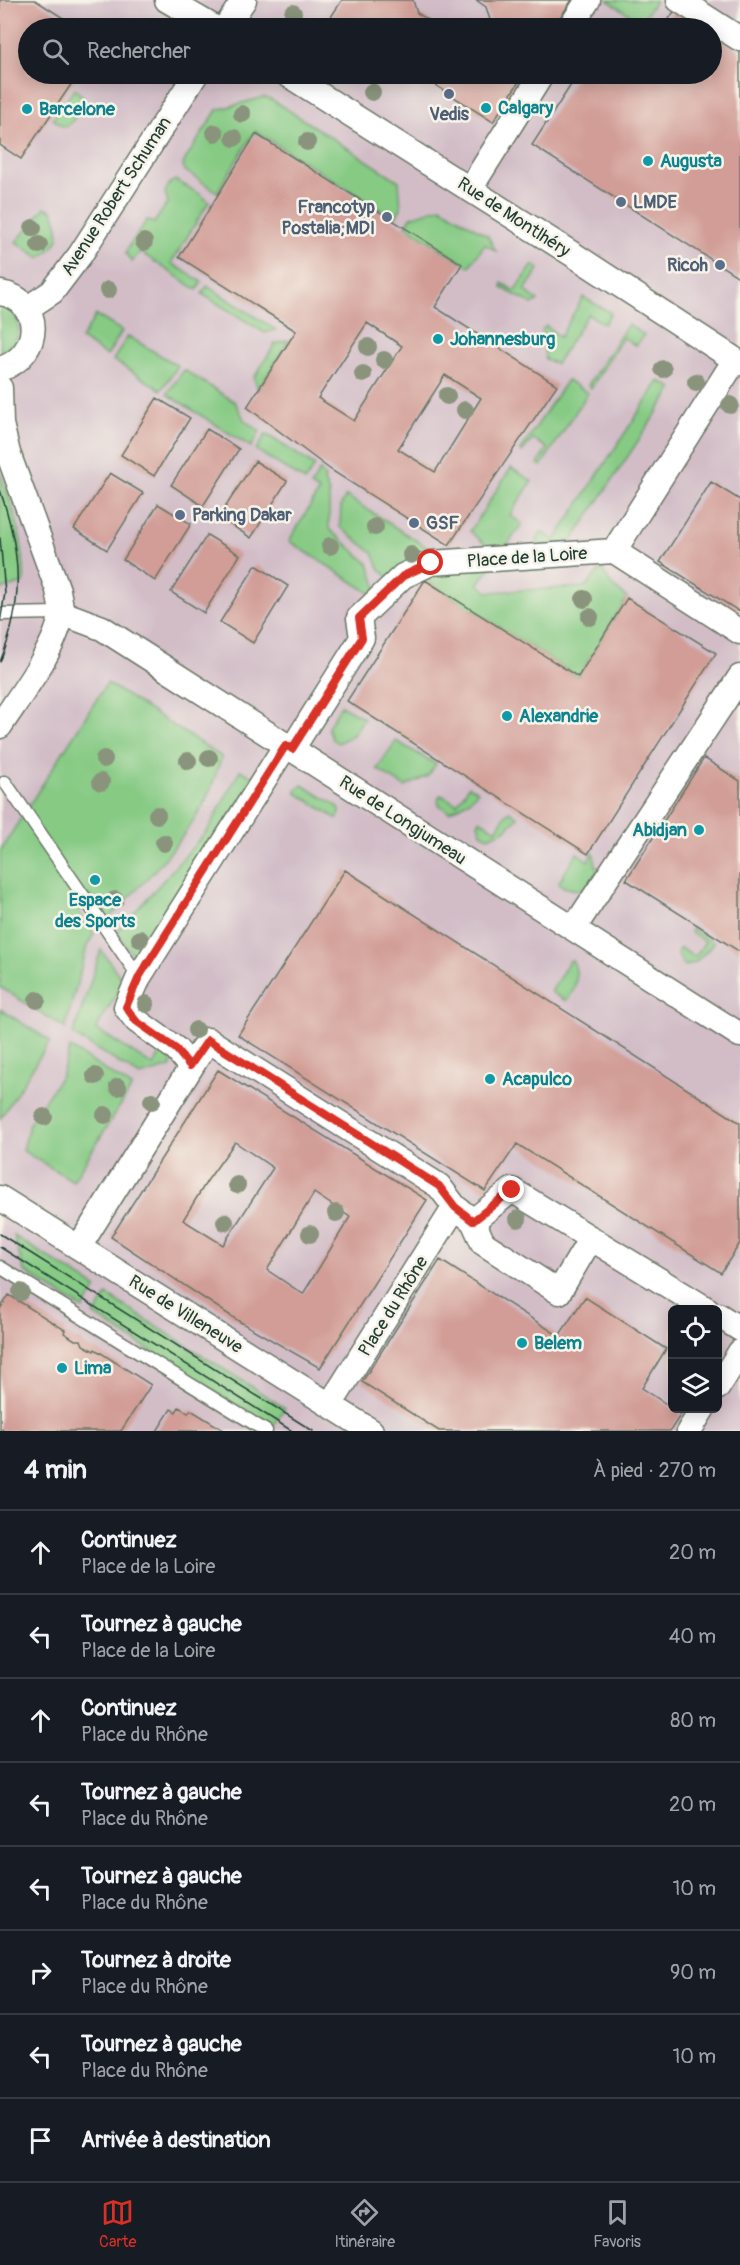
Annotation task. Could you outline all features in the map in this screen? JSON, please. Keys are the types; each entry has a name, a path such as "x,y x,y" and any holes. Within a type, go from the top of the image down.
{"street":[{"path":"167,0 198,18"},
{"path":"232,18 244,0"},
{"path":"576,18 588,0"},
{"path":"679,0 707,18"},
{"path":"722,27 740,39"},
{"name":"Avenue Robert Schuman","path":"26,309 52,292 80,255 190,84"},
{"name":"Rue de Montlhéry","path":"302,84 737,361"},
{"path":"470,189 536,84"},
{"path":"0,293 16,299 26,309 33,333 30,346 22,357 12,365 0,369"},
{"name":"Place de la Loire","path":"614,551 737,361"},
{"path":"0,388 1,424 8,453 58,590 62,613 45,653 0,726"},
{"name":"Place de la Loire","path":"289,747 362,638 359,618 403,576 431,563 614,551 740,632"},
{"name":"Rue de Longjumeau","path":"62,613 102,628 740,1035"},
{"path":"574,928 740,677"},
{"path":"190,1066 176,1049 136,1021 126,1007 139,977 289,747"},
{"path":"79,1247 208,1040 439,1186 464,1214 483,1244 559,1292 591,1238"},
{"name":"Place du Rhône","path":"330,1405 464,1214 512,1190 700,1305"},
{"name":"Rue de Villeneuve","path":"0,1198 371,1431"},
{"path":"722,1318 740,1329"},
{"path":"722,1379 740,1352"},
{"path":"689,1431 701,1413"}],"lane":[{"path":"0,614 62,613"},
{"path":"6,782 139,977"},
{"path":"0,1267 266,1431"}],"shaded area":[{"path":"0,0 740,0 740,1431 0,1431"}],"green space":[{"path":"607,0 656,0 644,18 635,18"},
{"path":"74,89 83,96 84,103 71,123 66,127 62,126 53,119"},
{"path":"264,97 271,99 399,181 401,208 396,217 255,131 217,192 184,170 185,160 217,110"},
{"path":"175,180 200,194 209,202 171,263 202,282 197,290 140,252 132,262 126,254 147,220 154,223 168,202 165,192 170,183"},
{"path":"45,207 53,211 59,233 53,247 40,258 16,242"},
{"path":"441,207 488,236 496,251 485,244 469,267 406,226 411,217"},
{"path":"533,265 539,269 525,290 538,301 532,304 502,288 502,283 515,291"},
{"path":"207,286 276,330 265,333 202,294"},
{"path":"583,297 611,313 604,324 588,314 556,364 545,359 542,330 546,326 560,337"},
{"path":"0,305 14,314 19,328 14,342 8,348 0,351"},
{"path":"96,315 122,331 107,356 81,339"},
{"path":"628,324 644,335 636,346 623,337 591,388 588,385"},
{"path":"128,336 178,366 161,390 113,360"},
{"path":"289,340 258,390 254,378 275,344"},
{"path":"184,370 235,402 245,421 260,431 251,447 167,394"},
{"path":"567,380 588,393 541,466 538,464 547,448 533,439 522,452 520,451"},
{"path":"659,381 673,388 572,541 535,546 541,532 555,540"},
{"path":"266,434 315,466 305,481 256,450"},
{"path":"511,468 532,481 510,515 522,524 506,547 488,547 470,531"},
{"path":"320,470 329,493 329,529 369,564 377,589 370,593 289,541 319,491 311,486"},
{"path":"0,472 18,526 23,554 24,583 0,590"},
{"path":"346,496 439,555 390,579 379,568 373,553 340,527 341,505"},
{"path":"493,565 478,584 488,592 585,587 602,568 610,583 627,598 578,677 425,580 432,573"},
{"path":"107,683 222,757 201,809 181,839 146,880 108,919 90,895 79,912 94,934 87,946 65,1028 0,987 0,851"},
{"path":"341,705 364,718 353,735 338,743 332,739 328,727"},
{"path":"396,741 436,764 428,776 405,787 377,769"},
{"path":"240,770 255,778 138,963 117,932 208,830"},
{"path":"302,785 339,807 340,813 337,819 295,792"},
{"path":"469,786 478,791 461,806 449,812 439,805 438,799 441,795 457,804"},
{"path":"510,811 518,817 505,830 488,837 481,833 478,823 480,820 496,830"},
{"path":"593,852 598,873 590,883 577,889 560,885 559,882 577,853 588,861"},
{"path":"692,928 714,943 696,962 686,966 677,952 680,948 695,957 705,942 690,932"},
{"path":"101,950 124,982 96,1029 153,1066 162,1051 171,1060 171,1067 140,1076 73,1035"},
{"path":"572,960 576,970 576,982 566,1001 551,992 569,961"},
{"path":"0,1009 50,1041 0,1119"},
{"path":"70,1048 132,1087 73,1181 23,1151 29,1124 61,1076"},
{"path":"14,1236 97,1288 83,1309 24,1271"},
{"path":"107,1295 285,1408 272,1428 94,1315"}],"building":[{"name":"Barcelone","path":"0,0 35,0 63,18 18,18 18,84 71,84 21,159 0,145"},
{"path":"342,0 413,0 417,13 425,18 333,18 331,17"},
{"path":"476,0 572,0 560,18 489,18 486,7"},
{"path":"675,10 687,18 670,18"},
{"name":"Augusta","path":"722,40 740,52 740,278 532,145 572,84 722,84"},
{"name":"Calgary","path":"434,84 518,84 493,122"},
{"name":"Johannesburg","path":"256,134 462,264 435,307 557,385 449,545 331,470 247,407 296,331 179,257","holes":["367,323 402,346 354,421 318,398","445,375 481,398 435,472 398,449"]},
{"path":"157,398 190,418 154,476 121,455"},
{"path":"207,429 239,449 203,506 171,485"},
{"path":"255,461 287,481 251,538 219,517"},
{"path":"110,473 143,493 107,550 74,529"},
{"path":"711,482 740,500 740,612 660,562"},
{"path":"158,504 191,524 155,581 123,560"},
{"path":"207,535 240,555 204,613 171,592"},
{"path":"256,565 288,586 253,643 220,622"},
{"name":"Alexandrie","path":"425,580 578,677 627,598 716,653 588,854 347,701"},
{"name":"Abidjan","path":"704,758 740,781 740,952 626,880"},
{"name":"Acapulco","path":"345,870 740,1123 740,1243 721,1273 517,1144 485,1191 238,1035"},
{"path":"218,1070 427,1200 320,1368 237,1320 111,1237","holes":["235,1142 273,1168 223,1245 183,1220","314,1193 350,1217 303,1294 267,1270"]},
{"name":"Belem","path":"440,1260 559,1336 585,1297 666,1349 642,1388 668,1405 668,1413 681,1414 670,1431 439,1431 362,1382"},
{"name":"Lima","path":"9,1295 65,1330 64,1333 75,1340 81,1340 83,1345 94,1351 95,1349 151,1385 121,1431 4,1431 2,1429 0,1431 0,1309"},
{"path":"179,1407 188,1413 191,1410 225,1431 157,1431 171,1409 176,1412"}],"tram line":[{"path":"0,490 12,534 17,576 14,618 0,662"},
{"path":"0,538 5,593 0,622"},
{"path":"0,1234 313,1431"},
{"path":"0,1247 292,1431"}],"place":[{"name":"Vedis","path":"449,94"},
{"name":"Calgary","path":"486,108"},
{"name":"Barcelone","path":"27,109"},
{"name":"Augusta","path":"648,161"},
{"name":"LMDE","path":"621,202"},
{"name":"Francotyp Postalia;MDI","path":"387,217"},
{"name":"Ricoh","path":"720,265"},
{"name":"Johannesburg","path":"438,339"},
{"name":"Parking Dakar","path":"180,515"},
{"name":"GSF","path":"414,523"},
{"name":"Alexandrie","path":"507,716"},
{"name":"Abidjan","path":"699,830"},
{"name":"Espace des Sports","path":"95,880"},
{"name":"Acapulco","path":"490,1079"},
{"name":"Belem","path":"522,1343"},
{"name":"Lima","path":"62,1368"}],"route":[{"path":"431,563 403,576 359,618 362,638 292,749 286,745 260,784 139,977 126,1007 136,1021 176,1049 190,1066 208,1040 439,1186 455,1207 473,1221 512,1190"}]}
